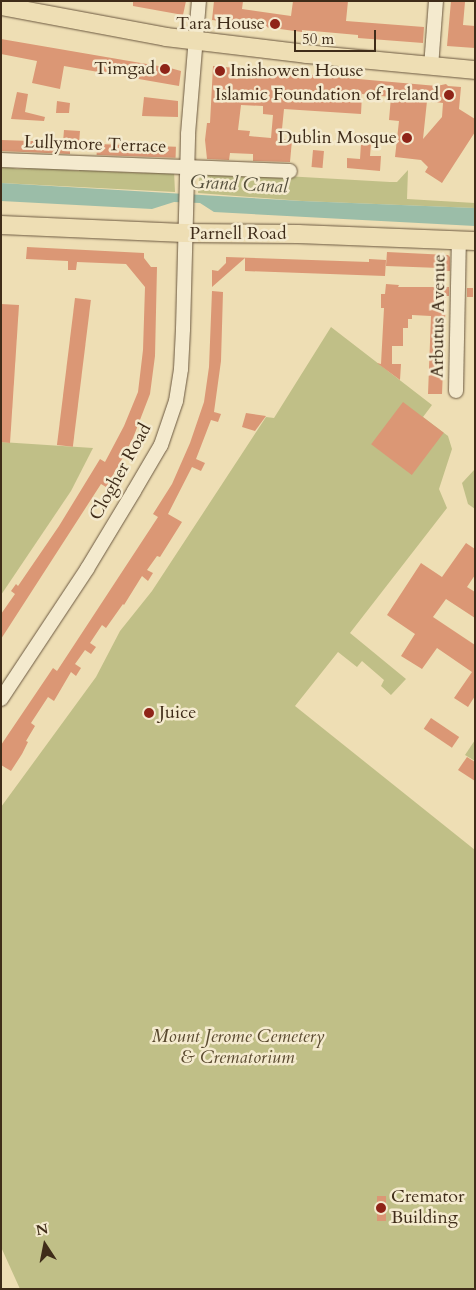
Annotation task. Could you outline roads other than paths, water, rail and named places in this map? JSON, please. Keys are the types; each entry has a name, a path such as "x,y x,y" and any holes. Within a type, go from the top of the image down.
{"main road":[{"path":"1,6 196,41 431,67 475,70"},
{"name":"Parnell Road","path":"1,225 185,229 467,241"}],"street":[{"name":"Clogher Road","path":"1,699 87,569 161,445 176,401 181,369 186,170 199,1"},
{"path":"431,67 436,1"},
{"name":"Lullymore Terrace","path":"1,160 186,170 290,170"},
{"name":"Arbutus Avenue","path":"456,391 467,241"}],"place":[{"name":"Tara House","path":"275,24"},
{"name":"Timgad","path":"165,69"},
{"name":"Inishowen House","path":"220,71"},
{"name":"Islamic Foundation of Ireland","path":"449,95"},
{"name":"Dublin Mosque","path":"407,138"},
{"name":"Juice","path":"149,713"},
{"name":"Cremator Building","path":"381,1208"}],"water label":[{"name":"Grand Canal","path":"239,185"}],"park label":[{"name":"Mount Jerome Cemetery & Crematorium","path":"238,1048"}]}
